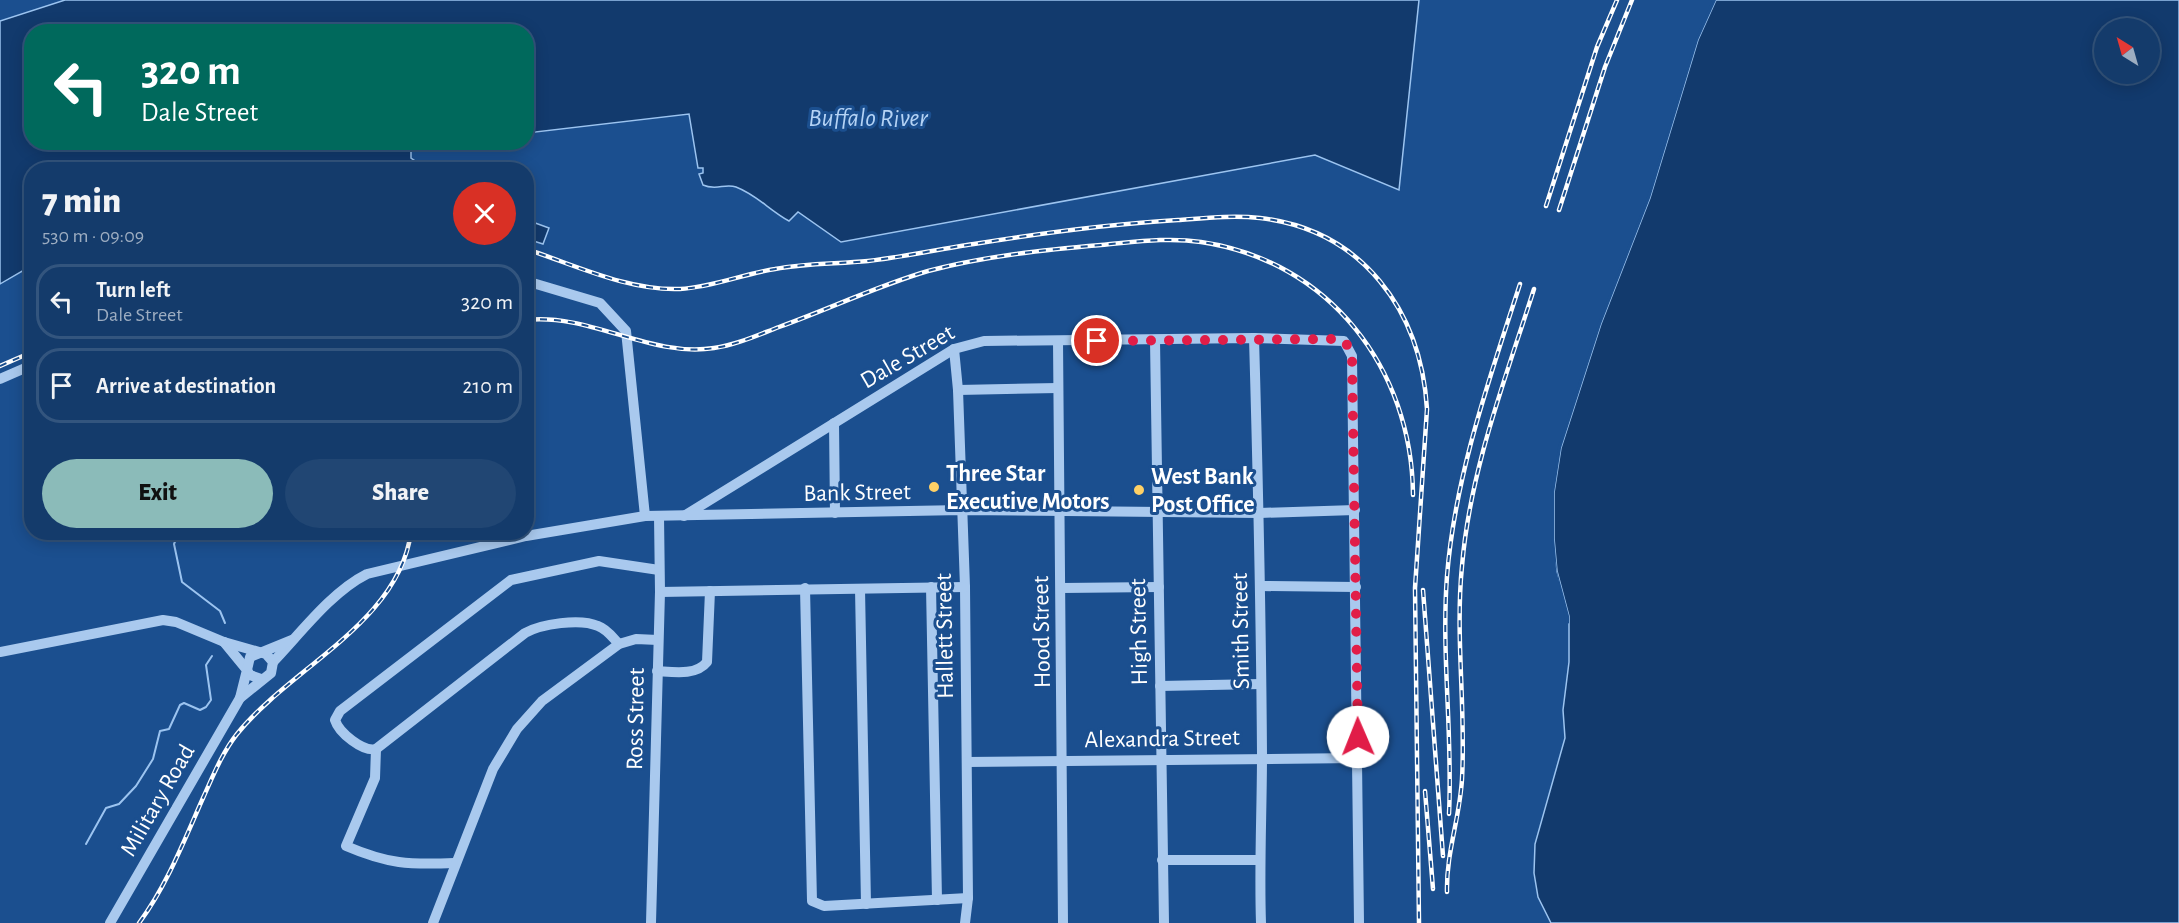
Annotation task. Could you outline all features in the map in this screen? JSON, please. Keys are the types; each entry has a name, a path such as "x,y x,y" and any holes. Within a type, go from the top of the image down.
{"street":[{"path":"534,283 600,303 626,331 645,516"},
{"name":"Dale Street","path":"684,516 954,349 984,341 1254,338 1338,339 1346,343 1352,356 1355,510"},
{"name":"Smith Street","path":"1254,338 1260,513 1262,758 1258,860 1261,923"},
{"name":"High Street","path":"1155,340 1164,923"},
{"name":"Hood Street","path":"1058,341 1058,510 1062,588 1064,760 1063,923"},
{"name":"Hallett Street","path":"954,349 958,390 965,587 968,898 965,923"},
{"path":"0,379 24,368"},
{"path":"958,390 1058,388"},
{"path":"834,423 835,513"},
{"name":"Bank Street","path":"534,535 573,526 645,516 963,510 1260,513 1355,510"},
{"path":"1355,510 1359,923"},
{"name":"Ross Street","path":"651,923 660,592 659,516"},
{"name":"Bank Street","path":"273,662 292,640 350,584 376,571 512,540"},
{"path":"619,644 596,624 538,626 525,633 376,749 367,749 339,729 335,720 337,714 506,582 599,561 659,570"},
{"path":"1260,586 1356,587"},
{"path":"931,587 937,900"},
{"path":"660,592 965,587"},
{"path":"805,588 812,900 821,906 968,898"},
{"path":"1062,588 1159,588"},
{"path":"860,589 866,904"},
{"path":"657,671 695,671 702,669 707,662 710,591"},
{"path":"0,652 163,620 189,626 224,642 260,652 270,657 273,662 271,673 261,679 255,678 224,642"},
{"path":"433,923 454,863 493,768 508,740 542,701 619,644 636,639 658,640"},
{"path":"247,670 250,657 292,640"},
{"name":"Military Road","path":"110,923 240,698 247,670"},
{"name":"Military Road","path":"240,698 261,679"},
{"path":"1160,686 1261,684"},
{"path":"376,749 375,778 346,846 367,856 393,862 454,863"},
{"name":"Alexandra Street","path":"967,762 1358,758"},
{"path":"1162,860 1258,860"}],"water":[{"name":"Buffalo River","path":"65,0 1419,0 1399,190 1315,155 841,242 798,212 789,221 736,187 703,185 699,174 703,173 703,168 698,168 689,114 534,132 534,24 24,24 24,150 411,150 411,158 417,162 24,162 24,270 0,284 0,21"},
{"path":"1716,0 2179,0 2179,923 1551,923 1538,897 1534,873 1535,844 1565,738 1563,710 1569,662 1569,616 1557,571 1554,493 1561,448 1601,324 1650,198 1698,40"},
{"path":"534,223 549,228 543,244 534,241"}],"pier":[{"path":"1712,0 1716,0 1698,40 1650,198 1601,324 1561,448 1554,493 1554,538 1557,571 1569,616 1569,623 1566,625 1551,538 1551,492 1558,447 1598,323 1647,197 1695,39"}],"waterway":[{"path":"176,540 174,544 182,582 220,611 225,623"},
{"path":"86,844 106,808 119,804 136,786 153,759 160,731 169,729 180,705 184,703 200,710 206,707 211,700 206,665 212,656"}],"railway":[{"path":"1546,206 1597,47 1617,0"},
{"path":"1559,210 1605,67 1632,0"},
{"path":"534,252 621,281 660,289 680,289 704,286 787,267 881,259 1102,226 1240,217 1260,218 1297,226 1329,239 1357,258 1380,281 1399,309 1413,340 1422,373 1427,409 1415,588 1419,923"},
{"path":"534,320 574,323 667,347 714,348 747,339 909,277 971,261 1014,254 1139,241 1201,242 1247,253 1288,272 1325,297 1355,328 1379,365 1398,405 1409,449 1413,495"},
{"path":"1449,814 1450,755 1446,606 1451,539 1457,502 1475,428 1520,284"},
{"path":"1447,892 1447,878 1462,779 1460,593 1466,530 1490,426 1534,289"},
{"path":"0,366 24,356"},
{"path":"139,923 167,878 214,773 232,741 259,710 365,618 386,593 402,564 409,540"},
{"path":"1423,590 1443,856"},
{"path":"1425,791 1433,889"}],"place":[{"name":"Three Star Executive Motors","path":"934,487"},
{"name":"West Bank Post Office","path":"1139,490"}],"route":[{"path":"1097,341 1338,339 1344,341 1348,346 1352,356 1358,737"}]}
